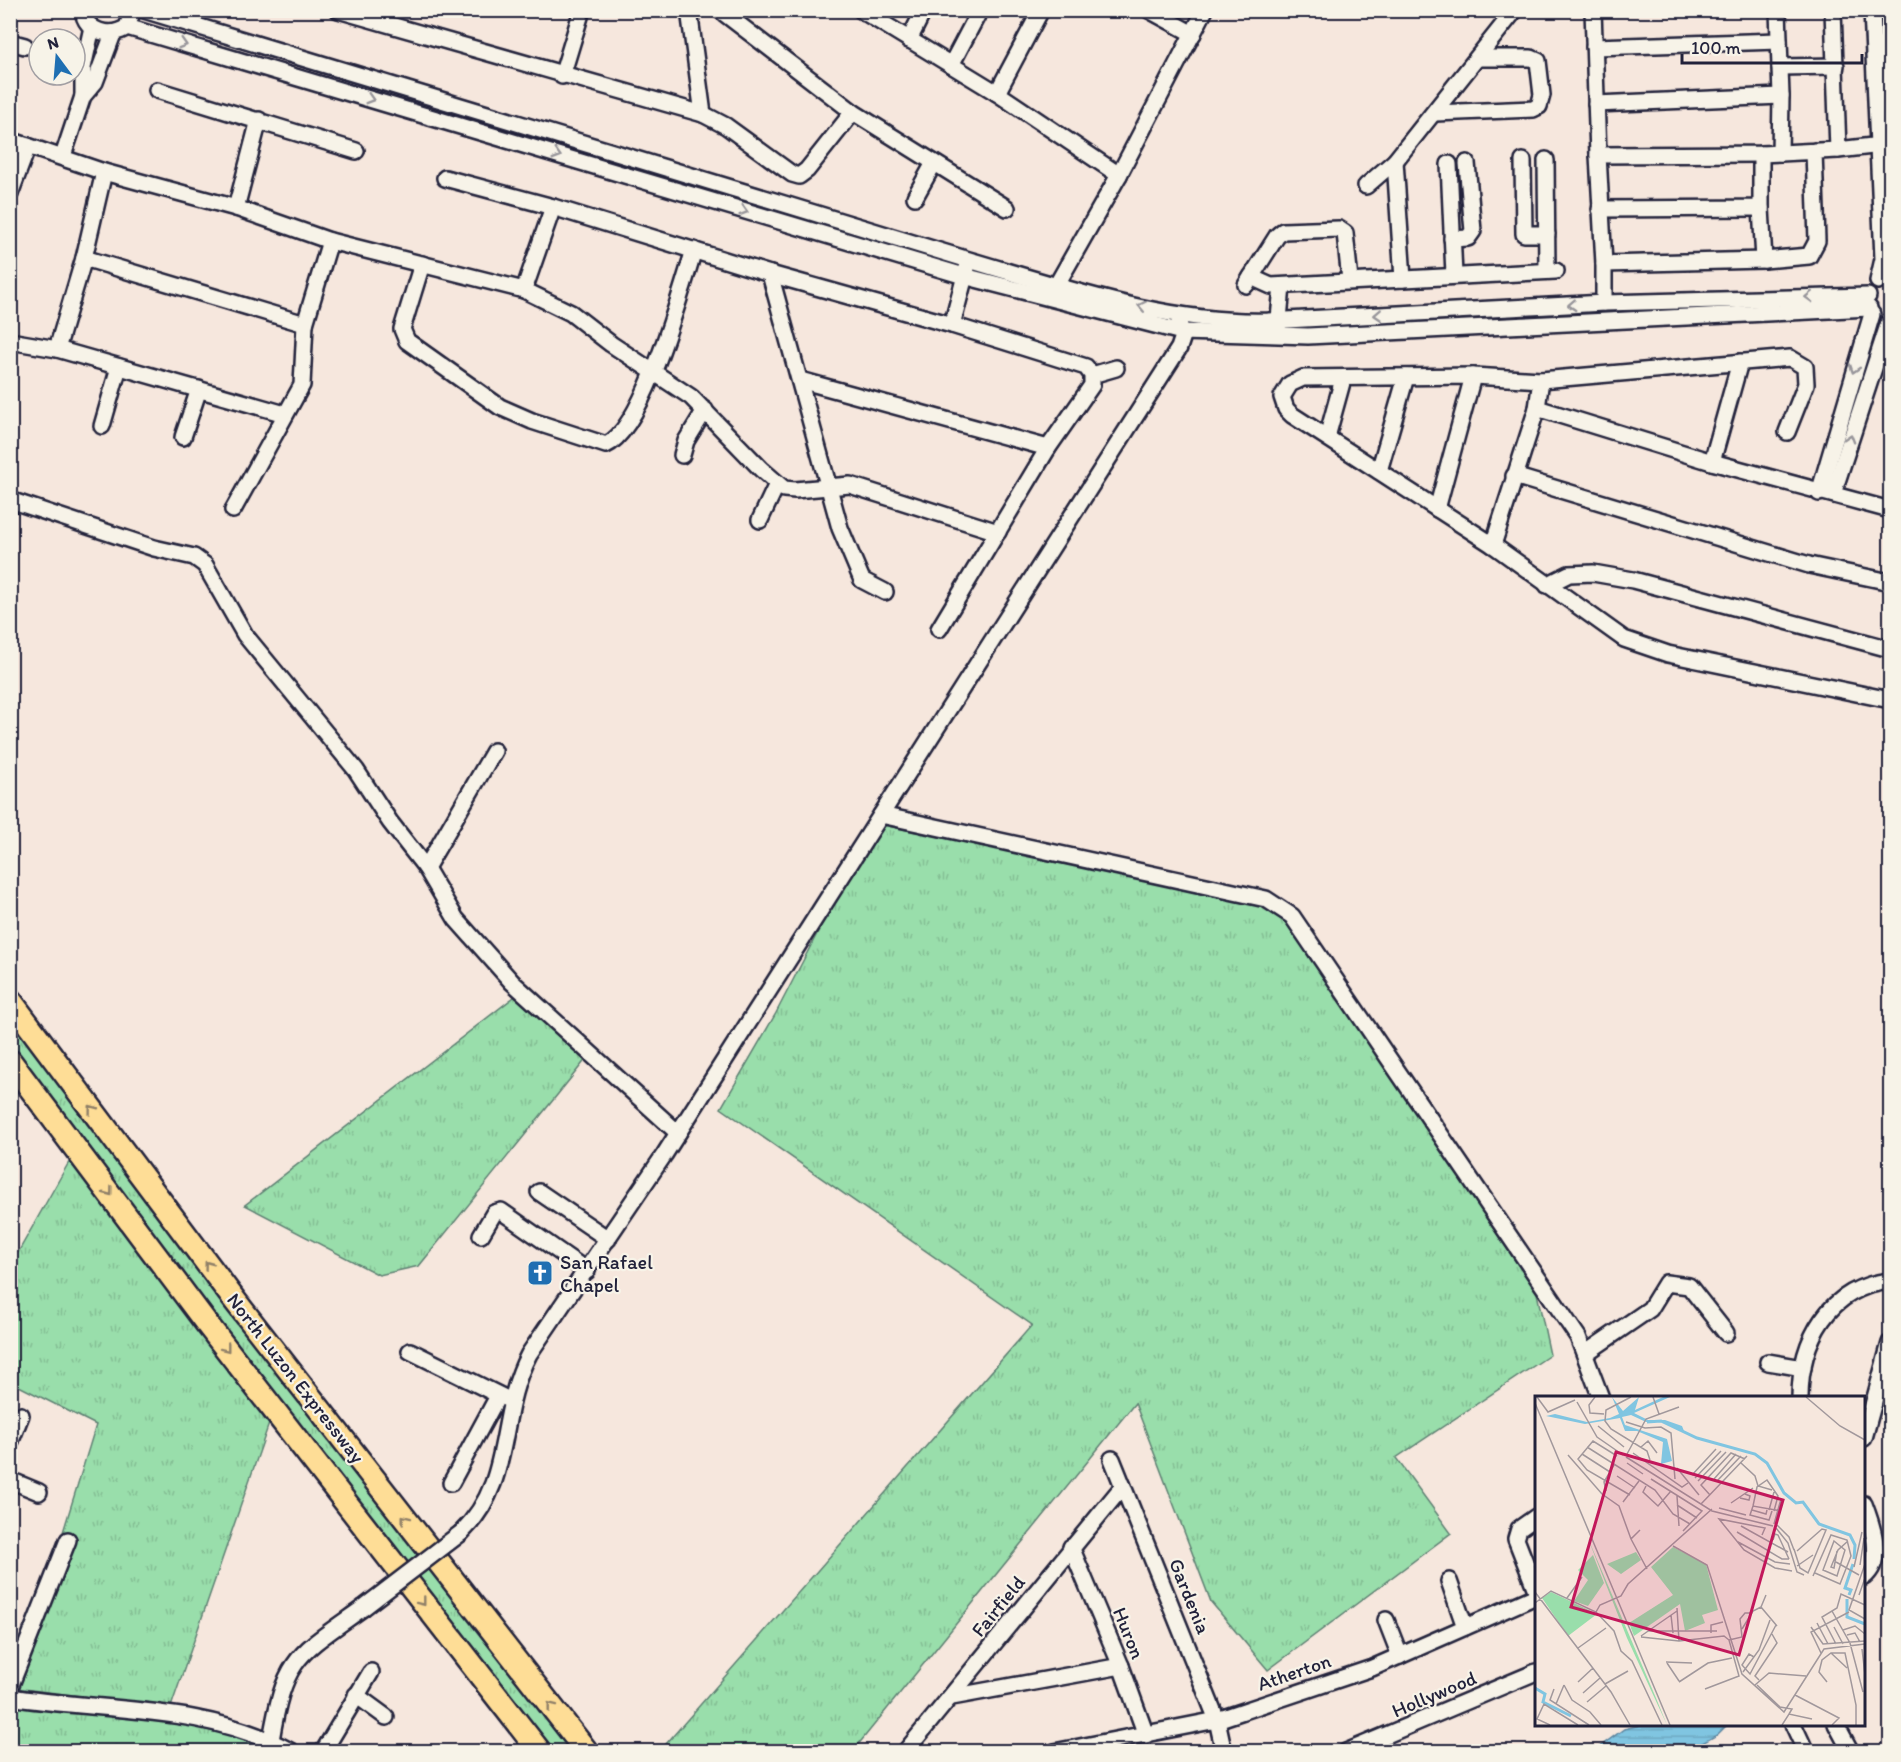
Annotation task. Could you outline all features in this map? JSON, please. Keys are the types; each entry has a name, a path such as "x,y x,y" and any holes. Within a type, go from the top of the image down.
{"highway":[{"name":"North Luzon Expressway","path":"10,1000 236,1302 587,1752"},
{"name":"North Luzon Expressway","path":"10,1061 207,1324 540,1752"}],"street":[{"path":"127,27 133,10"},
{"path":"144,10 969,260 1053,292 1182,332 1273,328 1604,303 1869,306 1890,321 1826,493"},
{"path":"338,10 373,15 562,76 703,114 726,126 792,174 799,176 807,170 853,112"},
{"path":"562,76 582,10"},
{"path":"688,10 703,114"},
{"path":"720,10 853,112 1007,208"},
{"path":"909,40 924,10"},
{"path":"951,66 980,10"},
{"path":"997,93 1041,10"},
{"path":"1149,10 1192,34"},
{"path":"1053,292 1119,175 1205,10"},
{"path":"1366,186 1395,161 1515,10"},
{"path":"1593,10 1604,303"},
{"path":"1778,10 1780,153"},
{"path":"1833,10 1838,150"},
{"path":"1872,10 1887,145"},
{"path":"1826,493 1869,306 1884,280 1887,145 1881,10"},
{"path":"81,11 92,27 102,33 112,34 127,27 964,276 1176,314 1273,328 1308,336 1869,306"},
{"path":"864,11 997,93 1119,175"},
{"path":"63,156 83,96 83,68 92,27"},
{"path":"83,96 95,82 112,34"},
{"path":"1594,47 1779,41"},
{"path":"1435,112 1533,109 1539,106 1542,95 1538,61 1531,58 1479,58"},
{"path":"1780,67 1836,66"},
{"path":"157,90 356,151"},
{"path":"1596,104 1781,96"},
{"path":"236,208 259,120"},
{"path":"10,140 63,156 104,172 236,208 330,240 524,290 571,313 705,410 784,489 850,485 998,532"},
{"path":"1598,155 1761,154 1887,145"},
{"path":"10,194 28,146"},
{"path":"1604,264 1802,258 1813,252 1817,241 1814,151"},
{"path":"1761,154 1764,260"},
{"path":"1350,280 1347,239 1345,232 1339,229 1283,231 1276,236 1248,281 1277,286 1350,280 1551,271 1547,234 1548,160 1519,161 1524,234 1547,234"},
{"path":"1395,161 1403,279"},
{"path":"915,197 934,163"},
{"path":"1452,239 1468,238 1473,231 1470,163 1444,164 1454,275"},
{"path":"57,349 84,258 104,172"},
{"path":"445,178 553,207 1086,367 1092,375 1092,385 1048,448 939,629"},
{"path":"524,290 553,207"},
{"path":"1600,209 1761,208"},
{"path":"233,510 302,386 305,324 330,240"},
{"path":"422,264 402,329 407,342 500,407 532,421 606,445 620,435 654,372 694,250"},
{"path":"84,258 305,324"},
{"path":"952,325 969,260"},
{"path":"770,274 828,486 856,569 862,580 885,592"},
{"path":"1273,328 1277,286"},
{"path":"452,1483 505,1399 529,1354 678,1133 1179,348 1183,340 1176,314"},
{"path":"10,341 57,349 285,414"},
{"path":"1787,432 1806,384 1805,367 1790,358 1541,380 1473,376 1295,380 1282,397 1286,409 1493,545 1624,639 1668,654 1890,700"},
{"path":"1712,462 1740,362"},
{"path":"102,426 119,367"},
{"path":"1092,375 1116,368"},
{"path":"1437,509 1473,376"},
{"path":"1379,471 1406,377"},
{"path":"1327,438 1343,379"},
{"path":"800,380 1048,448"},
{"path":"1493,545 1537,408 1541,380"},
{"path":"183,437 199,389"},
{"path":"1537,408 1712,462 1890,510"},
{"path":"682,455 686,441 705,410"},
{"path":"1514,476 1809,565 1890,582"},
{"path":"760,520 777,484"},
{"path":"10,500 154,548 194,557 205,565 245,635 356,770 390,822 426,868 456,919 513,982 678,1133"},
{"path":"1547,585 1569,574 1593,573 1633,580 1890,649"},
{"path":"426,868 494,751"},
{"path":"881,815 1266,899 1281,907 1292,916 1578,1337 1586,1353 1600,1396"},
{"path":"539,1192 608,1239"},
{"path":"481,1235 494,1214 501,1211 587,1271"},
{"path":"1800,1396 1803,1368 1815,1332 1836,1302 1856,1289 1890,1281"},
{"path":"1586,1353 1650,1309 1662,1286 1671,1282 1689,1286 1726,1333"},
{"path":"1865,1431 1890,1343"},
{"path":"410,1351 505,1399"},
{"path":"1768,1362 1803,1368"},
{"path":"270,1740 281,1690 297,1658 461,1533 479,1513 492,1491 505,1399"},
{"path":"10,1443 21,1415"},
{"name":"Gardenia","path":"1112,1459 1217,1720 1224,1752"},
{"path":"10,1480 39,1492"},
{"name":"Fairfield","path":"905,1752 1123,1486"},
{"path":"1865,1511 1875,1546 1875,1561 1865,1574"},
{"path":"1535,1518 1519,1529 1516,1539 1535,1587"},
{"path":"10,1687 68,1539"},
{"name":"Huron","path":"1071,1547 1121,1666 1146,1735"},
{"path":"1449,1581 1465,1627"},
{"name":"Atherton","path":"1054,1752 1217,1720 1400,1656 1535,1596"},
{"path":"1386,1620 1400,1656"},
{"path":"952,1697 1121,1666"},
{"path":"323,1752 371,1672"},
{"name":"Hollywood","path":"1346,1752 1535,1672"},
{"path":"356,1695 386,1717"},
{"path":"10,1696 192,1717 270,1740 292,1752"},
{"path":"1793,1726 1806,1752"},
{"path":"1837,1726 1851,1752"}],"green space":[{"path":"883,825 1253,902 1281,914 1537,1293 1550,1355 1396,1458 1451,1533 1268,1670 1211,1602 1135,1403 853,1751 659,1752 1032,1325 721,1108 775,1015 836,897"},
{"path":"518,994 587,1058 419,1266 379,1275 245,1205"},
{"path":"11,1008 575,1751 548,1751 11,1048"},
{"path":"73,1155 272,1415 171,1707 15,1688 96,1425 11,1382 11,1265"},
{"path":"11,1702 144,1716 218,1727 284,1752 11,1752"}],"water":[{"path":"1636,1726 1726,1726 1717,1735 1688,1751 1594,1751 1624,1729"}],"place":[{"name":"San Rafael Chapel","path":"540,1273"}]}
